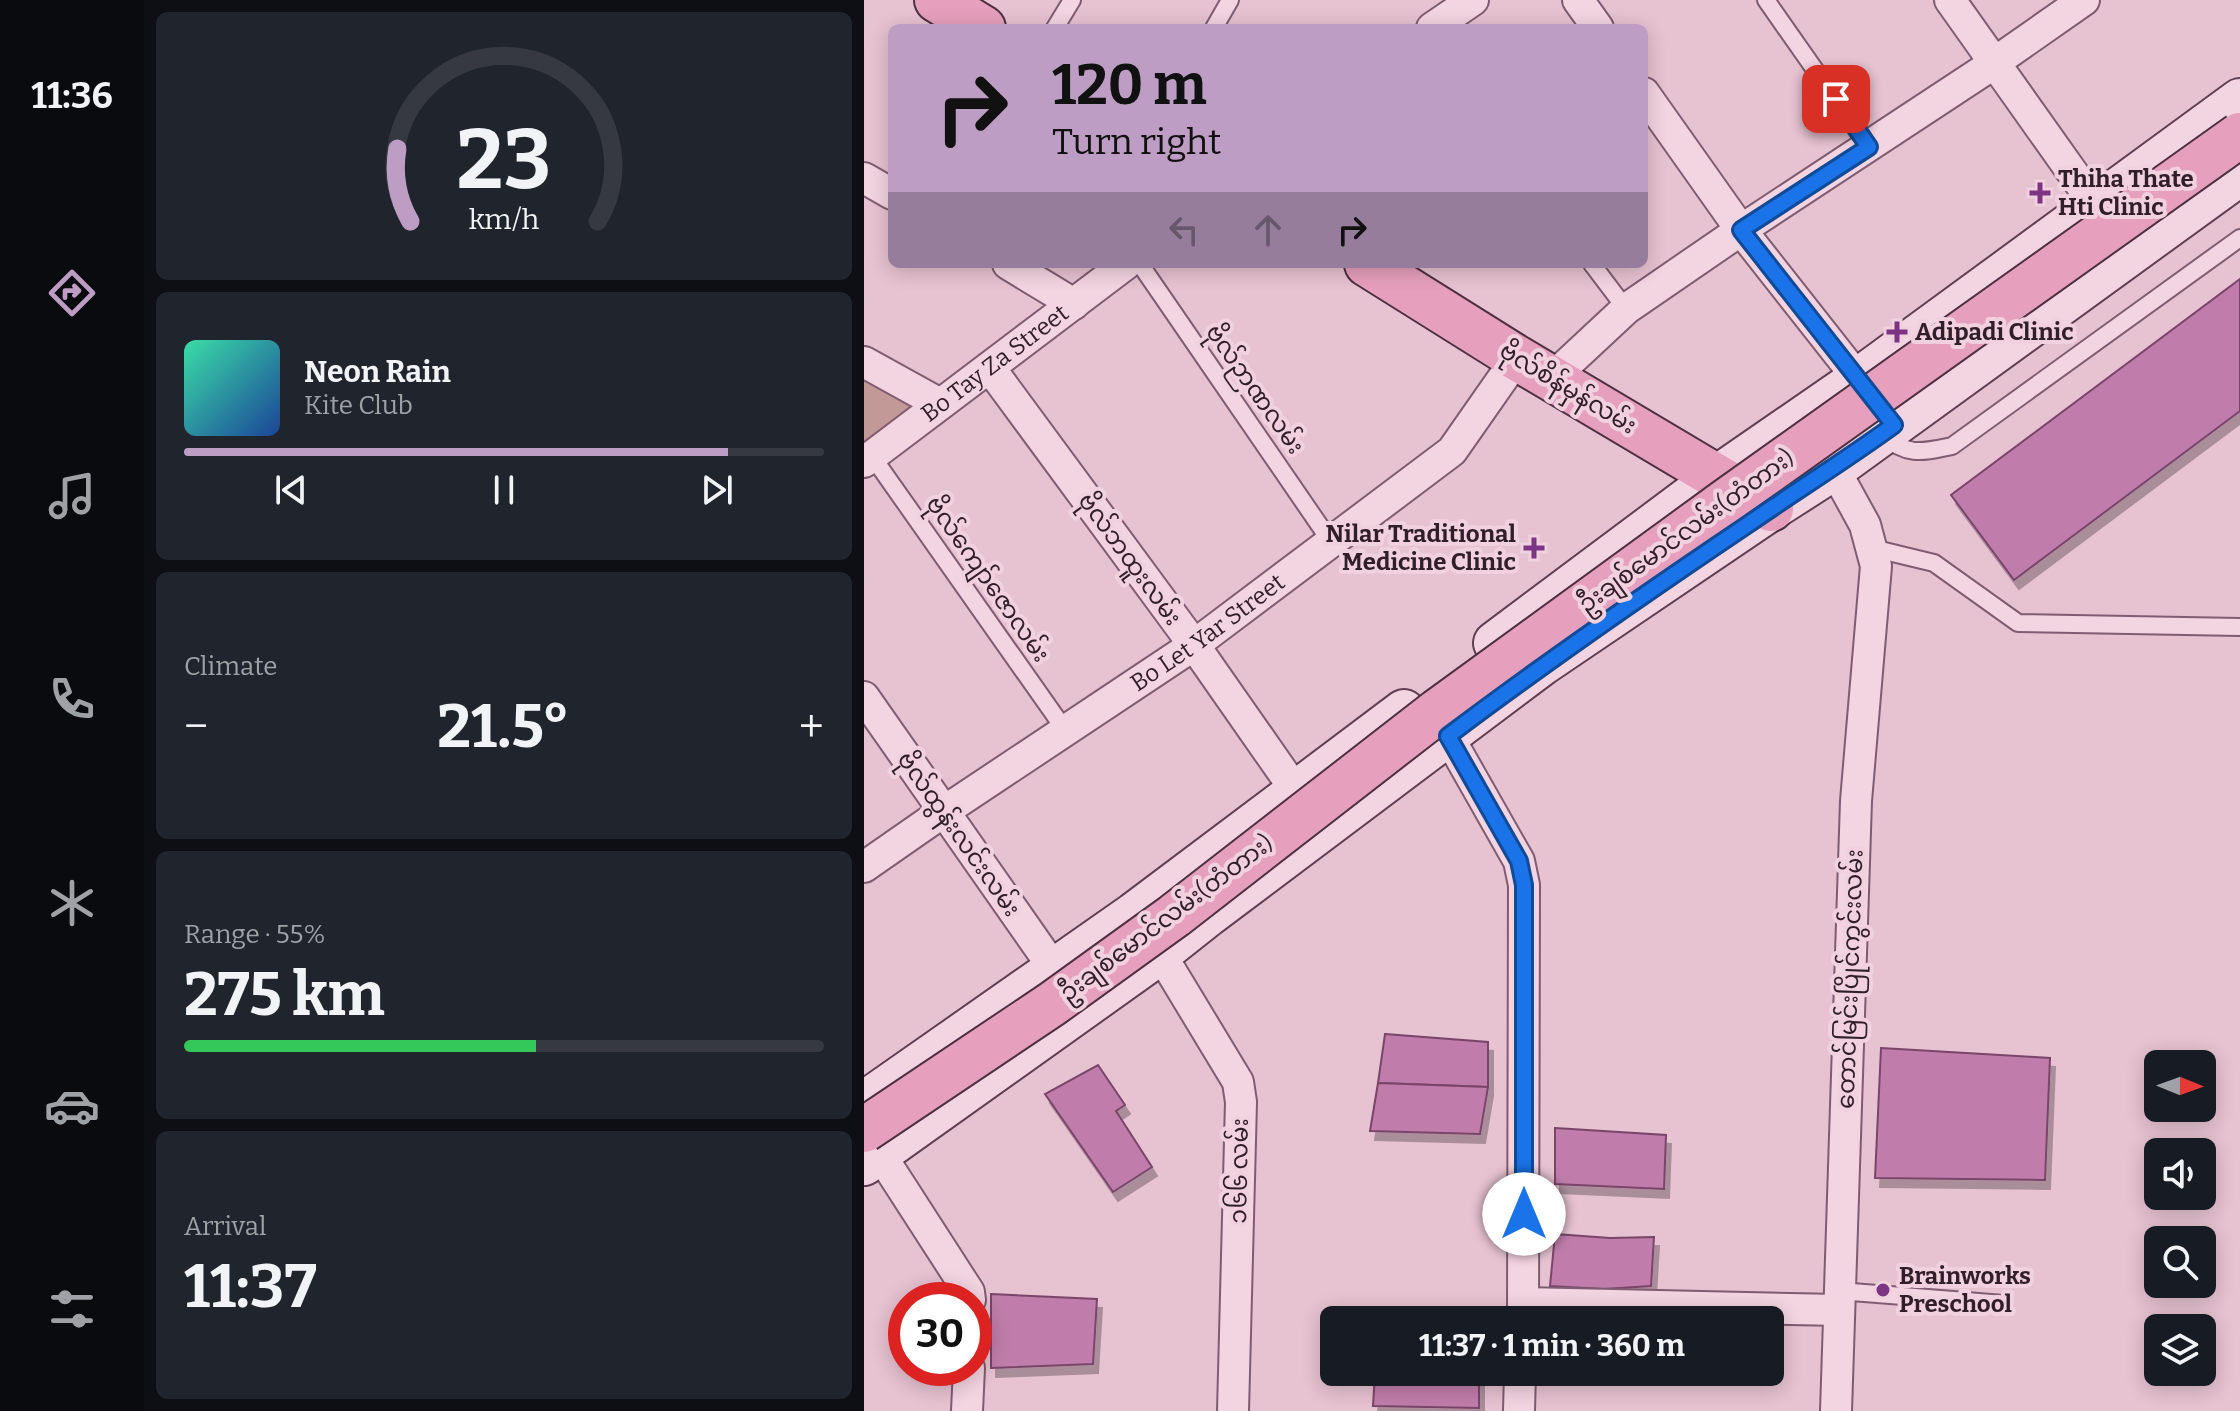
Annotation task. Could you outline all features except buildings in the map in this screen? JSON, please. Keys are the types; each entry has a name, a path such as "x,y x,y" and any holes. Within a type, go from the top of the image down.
{"main road":[{"path":"937,0 976,24"},
{"path":"864,1103 1181,879 1717,477 1859,379 2240,100"},
{"name":"ဦးချစ်မောင်လမ်း(တံတား)","path":"869,1149 1476,683 2240,135"},
{"path":"869,1149 1160,953 1542,664 1835,468 2240,174"},
{"name":"ဗိုလ်စိန်မှန်လမ်း","path":"1373,268 1771,509"},
{"path":"1940,320 1974,367"},
{"path":"1517,627 1542,664"},
{"path":"1181,879 1208,915"}],"street":[{"path":"1438,24 1473,0"},
{"path":"1578,0 1595,24"},
{"path":"1950,0 2129,254"},
{"name":"Bo Let Yar Street","path":"864,867 1194,645 1452,451 1535,368 2084,0"},
{"path":"1648,99 1741,230 1859,379 1888,430"},
{"path":"864,178 888,192"},
{"path":"1015,268 1074,304"},
{"name":"Bo Tay Za Street","path":"868,459 1121,268"},
{"path":"864,362 940,404"},
{"name":"ဗိုလ်ဘထူးလမ်း","path":"990,368 1194,645 1296,791"},
{"name":"တောင်မြင်းပြိုင်ကွင်းလမ်း","path":"1802,419 1835,468 1865,525 1876,566 1856,801 1836,1411"},
{"name":"ဗိုလ်ထွန်းလင်းလမ်း","path":"864,697 1055,970"},
{"path":"1448,736 1519,861 1524,885 1523,1306"},
{"name":"၁၆၆ လမ်း","path":"1160,953 1238,1082 1241,1102 1233,1411"},
{"path":"869,1149 962,1282"},
{"path":"1695,1306 1839,1301"},
{"path":"967,1411 968,1386"},
{"path":"1519,1411 1520,1386"}],"lane":[{"path":"1057,24 1072,0"},
{"path":"1216,24 1230,0"},
{"path":"1766,0 1869,147"},
{"path":"1888,430 1892,443 1915,454 1952,446 2240,238"},
{"name":"ဗိုလ်ဉာဏလမ်း","path":"1143,268 1331,542"},
{"path":"1595,268 1626,309"},
{"name":"ဗိုလ်ကျော်ဇောလမ်း","path":"868,459 1065,730"},
{"path":"1872,548 1934,563 2018,623 2240,627"},
{"path":"1423,697 1448,736"},
{"path":"1839,1301 2004,1304"}],"shaded area":[{"path":"864,379 919,406 864,448"}],"place":[{"name":"Thiha Thate Hti Clinic","path":"2040,193"},
{"name":"Adipadi Clinic","path":"1897,332"},
{"name":"Nilar Traditional Medicine Clinic","path":"1534,548"},
{"name":"Brainworks Preschool","path":"1883,1290"}],"route":[{"path":"1524,1214 1524,885 1519,861 1448,736 1542,664 1835,468 1894,425 1741,230 1869,147 1836,99"}]}
